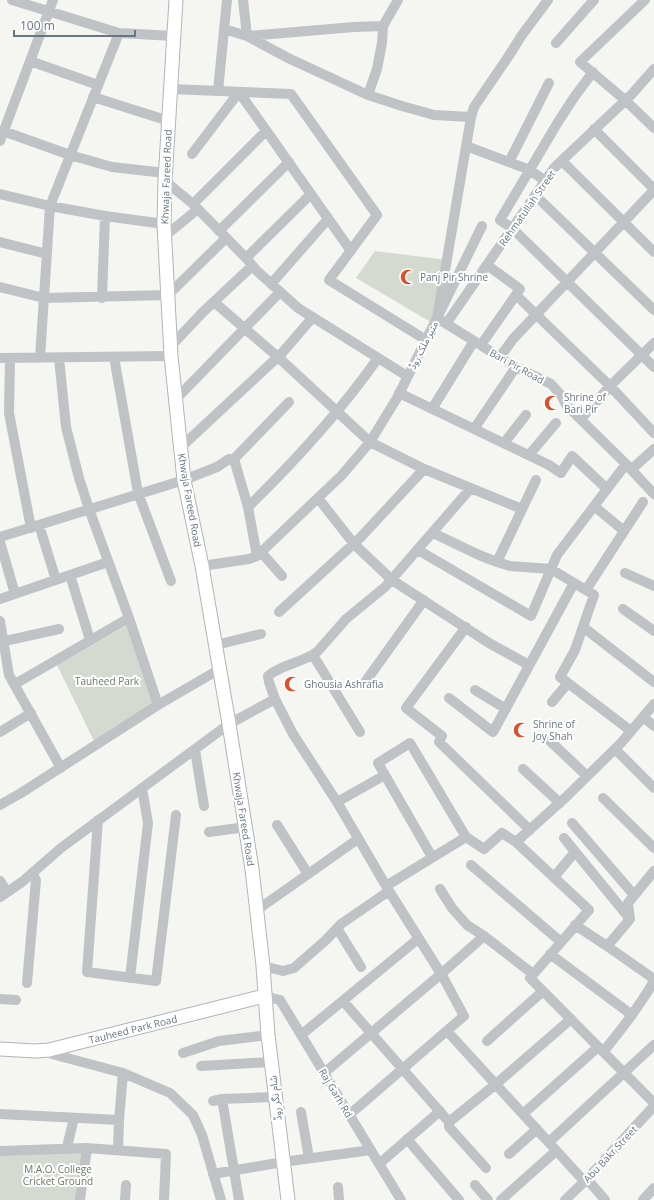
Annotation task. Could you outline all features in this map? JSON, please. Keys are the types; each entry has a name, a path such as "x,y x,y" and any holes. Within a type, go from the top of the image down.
{"main road":[{"name":"Khwaja Fareed Road","path":"176,0 165,177 165,230 171,351 184,480 202,566 246,827 263,966 264,996"},
{"name":"شام نگر روڈ","path":"264,996 288,1200"},
{"name":"Tauheed Park Road","path":"0,1049 35,1051 49,1050 264,996"}],"street":[{"path":"12,0 119,33 174,36"},
{"path":"53,0 2,136 112,167 165,177 271,284 298,308 408,376"},
{"path":"218,91 227,0"},
{"path":"243,0 247,36"},
{"path":"368,95 377,69 382,43 383,26 398,0"},
{"name":"منیر ملک روڈ","path":"202,566 249,559 259,554 342,475 370,442 399,393 437,318 470,117 474,106 522,35 548,0"},
{"path":"556,43 594,0"},
{"path":"645,0 580,62 625,100 654,128"},
{"path":"247,36 383,26"},
{"path":"224,29 247,36 288,58 368,95 434,115 470,117"},
{"path":"40,358 50,206 119,33"},
{"path":"30,61 98,84"},
{"path":"593,72 558,122 500,220 512,228 654,367"},
{"name":"Rehmatullah Street","path":"446,324 554,168 652,74"},
{"path":"510,162 549,82"},
{"path":"171,89 291,94 378,215 329,280 426,340"},
{"path":"239,92 351,251"},
{"path":"192,154 239,92"},
{"path":"93,97 168,121"},
{"path":"500,357 513,339 654,189 594,130"},
{"path":"0,194 165,230 195,206 266,131"},
{"path":"466,146 530,170 545,181"},
{"path":"562,161 654,252"},
{"path":"0,287 44,298 102,298 168,295 289,162"},
{"path":"56,580 35,526 5,413 5,358 114,357 171,351 311,194"},
{"path":"536,195 654,310"},
{"path":"102,298 106,216"},
{"path":"271,284 328,219"},
{"path":"437,318 482,226"},
{"path":"0,242 47,254"},
{"path":"432,409 477,343 520,289 487,266"},
{"path":"176,399 280,292"},
{"path":"516,295 610,386 654,433"},
{"path":"214,302 278,357 370,442 424,469 522,509"},
{"path":"180,448 278,357 313,317"},
{"name":"Bari Pir Road","path":"437,318 516,367 550,384 561,395 567,406 629,466 654,494"},
{"path":"581,419 610,386 654,343"},
{"path":"114,357 138,493 171,581"},
{"path":"59,358 66,427 79,478 88,509 130,618 158,706"},
{"path":"248,507 279,477 337,411 357,388 378,358"},
{"path":"474,429 516,367"},
{"path":"399,393 529,455 561,473 572,456 607,489"},
{"path":"0,537 184,480 217,467 229,459 234,459 289,402"},
{"path":"504,443 526,415"},
{"path":"529,455 556,423"},
{"path":"418,550 531,616 557,555 607,489 629,466 654,449"},
{"path":"234,459 248,507 259,554 282,576"},
{"path":"278,612 354,544 424,469"},
{"path":"496,562 536,480"},
{"path":"349,1115 464,1016 441,974 387,889 337,802 293,734 275,699 268,676 275,670 313,655 346,619 385,588 471,488"},
{"path":"318,498 354,544 392,580 489,643 529,665"},
{"path":"586,590 643,502"},
{"path":"594,506 624,531"},
{"path":"433,533 496,562 510,566 551,569 594,595 575,650 560,677 631,731"},
{"path":"0,542 15,594"},
{"path":"0,599 108,562"},
{"path":"625,573 654,586"},
{"path":"70,575 90,640"},
{"path":"448,698 493,732 574,583"},
{"path":"366,681 424,600"},
{"path":"623,609 654,631"},
{"path":"15,684 130,618"},
{"path":"0,621 2,642 9,675 61,768"},
{"path":"466,627 406,708 442,736 439,742 530,830"},
{"path":"583,627 654,682"},
{"path":"2,642 59,629"},
{"path":"216,645 260,634"},
{"path":"313,655 360,732"},
{"path":"0,805 158,706 220,670"},
{"path":"552,702 568,683"},
{"path":"475,690 506,709"},
{"path":"0,881 4,895 61,848 229,724 275,699"},
{"path":"516,842 560,803 615,749 654,704"},
{"path":"0,732 31,713"},
{"path":"643,717 654,726"},
{"path":"549,740 587,776"},
{"path":"432,857 378,764 410,743 466,837 484,849 502,833 516,842 589,910 530,978 654,1105"},
{"path":"615,749 654,788"},
{"path":"195,750 204,806"},
{"path":"523,770 560,803"},
{"path":"337,802 385,775"},
{"path":"130,978 148,823 142,788"},
{"path":"603,798 654,848"},
{"path":"98,820 87,972 156,981 176,815"},
{"path":"572,822 634,895"},
{"path":"277,825 308,874"},
{"path":"210,832 246,827"},
{"path":"263,966 283,971 294,968 326,940 341,924 432,857 466,837"},
{"path":"564,838 630,919"},
{"path":"257,910 358,839"},
{"path":"554,877 575,852"},
{"path":"471,865 561,942"},
{"path":"604,944 610,944 630,919 628,903 654,871"},
{"path":"27,983 36,880 32,873"},
{"path":"440,889 452,908 467,925 484,936 533,974"},
{"path":"523,1114 600,1049 632,1015 643,1000 654,980 575,925"},
{"path":"337,928 361,967"},
{"path":"324,1073 484,936"},
{"path":"301,1035 418,939"},
{"path":"550,954 632,1015"},
{"path":"487,1041 543,991"},
{"name":"Raj Garh Rd","path":"264,996 280,1000 401,1200"},
{"path":"0,999 16,1000"},
{"path":"343,1001 440,1111 449,1122 449,1128 486,1168"},
{"path":"449,1122 496,1084 571,1019"},
{"path":"447,1031 556,1151 605,1200"},
{"path":"183,1053 218,1041 268,1035"},
{"path":"549,1142 654,1045"},
{"path":"49,1050 52,1054 123,1072 170,1093 193,1115 202,1135 221,1200"},
{"path":"201,1066 271,1062"},
{"path":"118,1150 123,1072"},
{"path":"239,1200 234,1170 217,1100 275,1097"},
{"name":"Abu Bakr Street","path":"565,1200 586,1180 654,1105"},
{"path":"379,1164 440,1111"},
{"path":"301,1112 309,1158"},
{"path":"0,1114 119,1120"},
{"path":"67,1147 74,1118"},
{"path":"509,1154 537,1129"},
{"path":"407,1139 459,1200"},
{"path":"0,1150 67,1147 166,1154 164,1200"},
{"path":"80,1200 87,1148"},
{"path":"213,1174 309,1158 370,1150"},
{"path":"502,1200 556,1151"},
{"path":"125,1200 126,1185"},
{"path":"475,1185 488,1200"},
{"path":"338,1187 338,1200"},
{"path":"643,1200 654,1188"}],"green space":[{"path":"375,251 448,260 434,324 356,278"},
{"name":"Tauheed Park","path":"128,625 154,704 94,741 57,665"},
{"name":"M.A.O. College Cricket Ground","path":"87,1148 80,1200 0,1200 0,1151"}],"place":[{"name":"Panj Pir Shrine","path":"408,277"},
{"name":"Shrine of Bari Pir","path":"552,403"},
{"name":"Ghousia Ashrafia","path":"292,684"},
{"name":"Shrine of Joy Shah","path":"521,730"}]}
